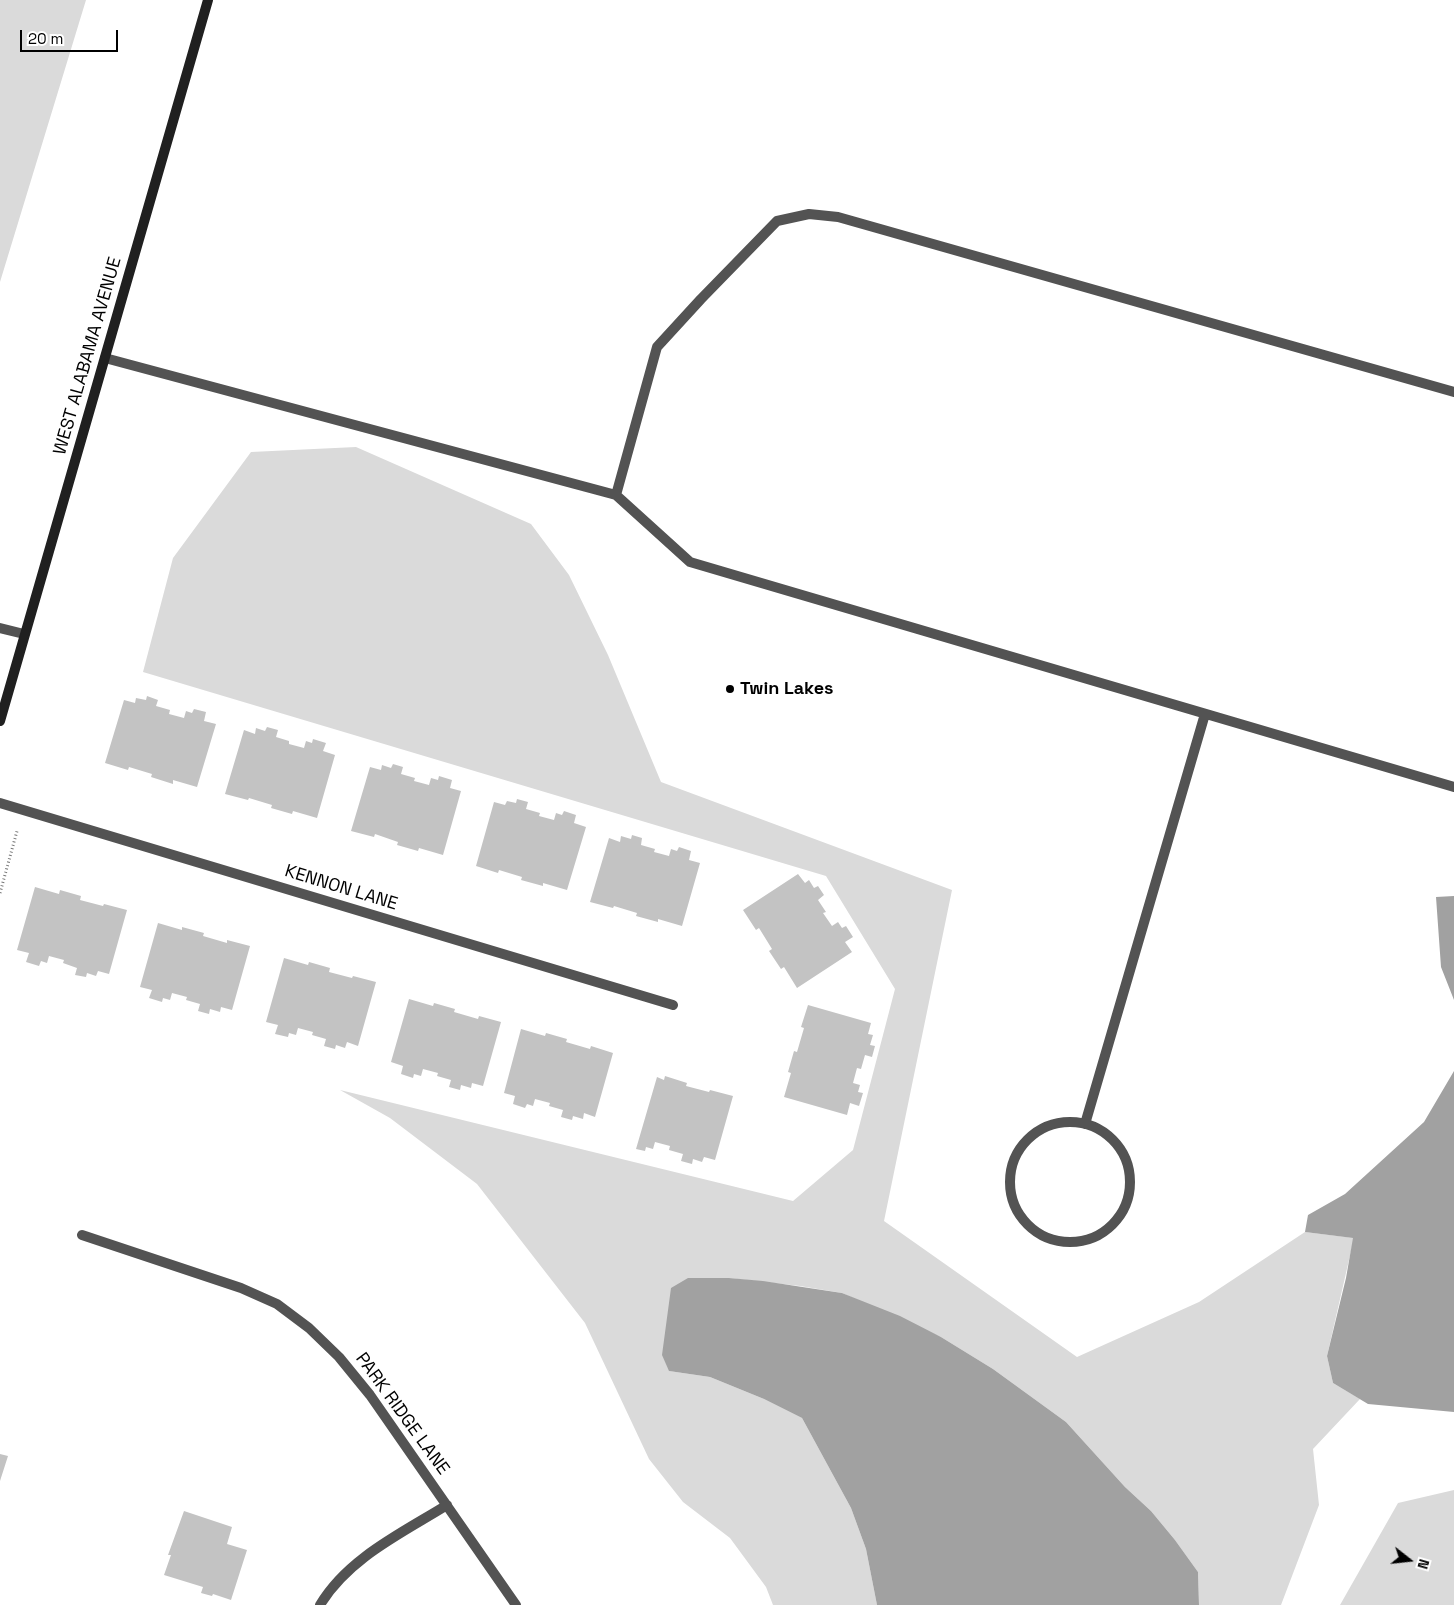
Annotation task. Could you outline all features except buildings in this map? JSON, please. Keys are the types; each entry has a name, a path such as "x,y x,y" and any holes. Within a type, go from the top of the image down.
{"main road":[{"name":"WEST ALABAMA AVENUE","path":"0,722 208,0"}],"street":[{"path":"616,494 657,347 701,299 778,221 809,214 838,216 1454,392"},
{"path":"105,358 616,494 690,562 1454,787"},
{"path":"0,628 24,634"},
{"path":"1085,1124 1205,714"},
{"name":"KENNON LANE","path":"0,803 673,1005"},
{"path":"1067,1122 1085,1124 1104,1132 1119,1146 1128,1164 1129,1171 1130,1185 1126,1205 1115,1223 1099,1236 1079,1242 1059,1242 1040,1234 1024,1221 1014,1203 1010,1185 1012,1166 1020,1149 1032,1136 1048,1126 1067,1122"},
{"name":"PARK RIDGE LANE","path":"82,1235 241,1288 277,1304 309,1328 339,1357 370,1395 516,1605"},
{"path":"320,1605 346,1572 376,1549 447,1505"}],"path":[{"path":"0,893 24,810"}],"shaded area":[{"path":"0,0 86,0 0,282"},
{"path":"356,447 531,524 569,575 608,655 661,782 952,890 884,1221 1077,1357 1199,1302 1305,1232 1354,1238 1327,1356 1333,1383 1360,1399 1313,1449 1319,1505 1281,1605 1199,1605 1198,1572 1175,1540 1151,1511 1125,1487 1066,1422 993,1369 941,1337 842,1293 729,1278 669,1371 710,1377 764,1399 802,1418 851,1508 866,1549 877,1605 773,1605 766,1587 730,1538 683,1502 649,1459 585,1323 477,1184 390,1118 340,1090 793,1201 853,1150 895,989 826,876 143,672 173,558 251,452"},
{"path":"1454,896 1454,1000 1441,967 1436,897"},
{"path":"1454,1071 1454,1412 1368,1404 1333,1383 1327,1356 1346,1278 1353,1238 1305,1232 1308,1215 1345,1194 1424,1122"},
{"path":"688,1278 729,1278 763,1281 842,1293 900,1316 941,1337 993,1369 1066,1422 1125,1487 1151,1511 1198,1572 1199,1605 877,1605 866,1549 851,1508 802,1418 764,1399 710,1377 669,1371 662,1355 671,1288"},
{"path":"1454,1490 1454,1605 1340,1605 1398,1503"}],"place":[{"name":"Twin Lakes","path":"730,689"}]}
